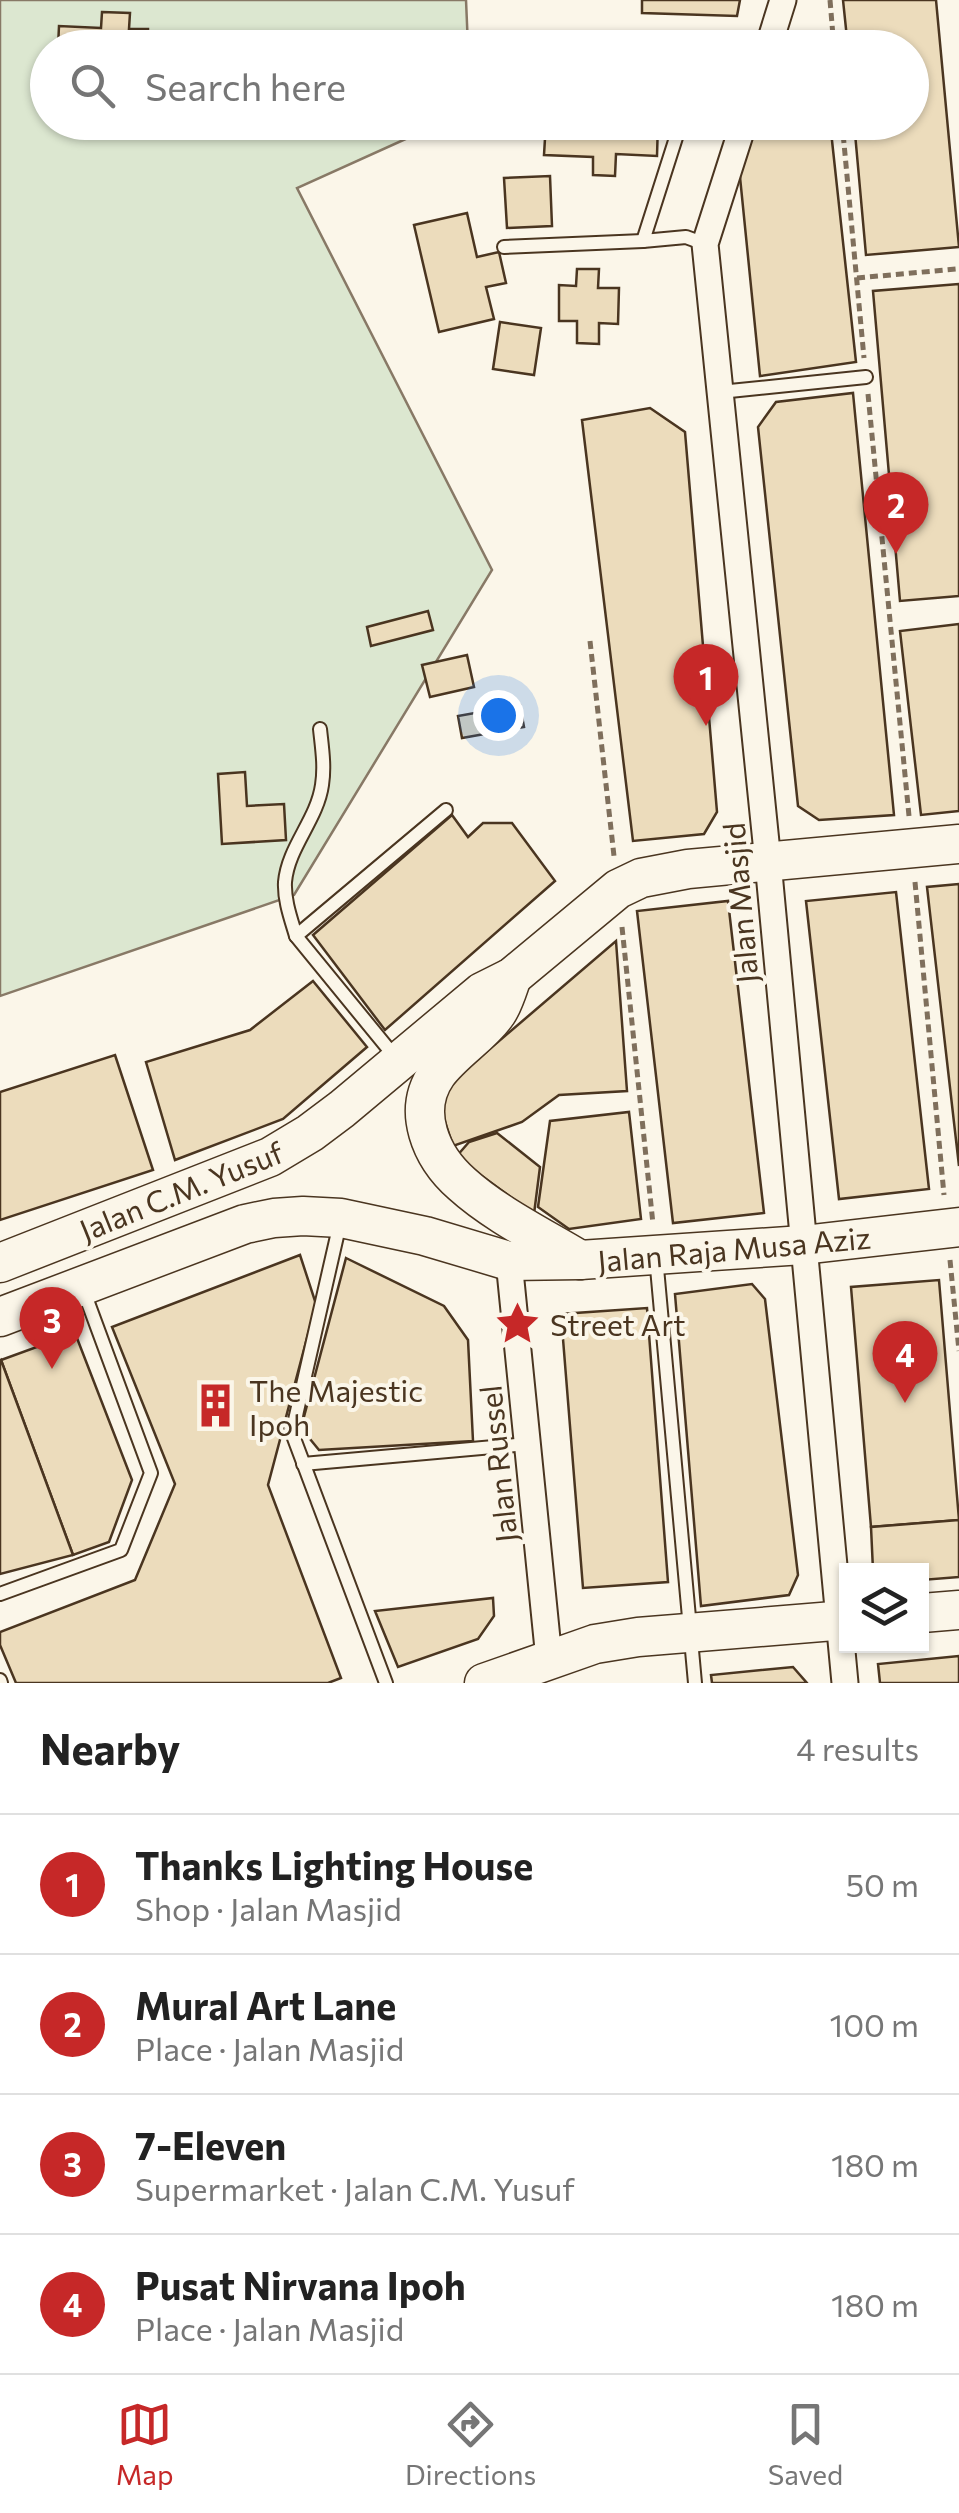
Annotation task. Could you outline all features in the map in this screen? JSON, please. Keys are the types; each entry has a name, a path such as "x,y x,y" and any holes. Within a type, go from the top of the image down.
{"main road":[{"path":"580,1260 503,1214 462,1184 438,1157 427,1131 424,1103 435,1077 497,1013 512,977 618,889 641,878 688,869 959,844"},
{"name":"Jalan C.M. Yusuf","path":"1,1259 270,1157 310,1134 482,992 512,977"},
{"name":"Jalan C.M. Yusuf","path":"0,1317 244,1224 303,1216 341,1218 425,1236 509,1261"},
{"name":"Jalan Raja Musa Aziz","path":"509,1261 803,1246 953,1227"},
{"path":"929,1612 959,1610"},
{"path":"502,1680 595,1644 839,1620"}],"street":[{"path":"774,30 783,0"},
{"name":"Jalan Masjid","path":"738,140 705,244 839,1583"},
{"name":"Jalan Russel","path":"509,1261 549,1659"},
{"name":"Jalan Masjid","path":"844,1653 845,1683"}],"lane":[{"path":"643,242 675,140"},
{"path":"504,247 686,238 705,244"},
{"path":"720,392 866,377"},
{"path":"320,729 322,788 312,820 290,862 285,882 288,913 296,936 400,1062"},
{"path":"296,936 446,810"},
{"path":"341,1218 292,1434 386,1683"},
{"path":"656,1256 696,1683"},
{"path":"0,1594 120,1550 150,1473 82,1286"},
{"path":"303,1464 528,1444"}],"path":[{"path":"830,0 832,30"},
{"path":"844,140 953,1227 959,1351"},
{"path":"857,278 956,269"},
{"path":"590,640 656,1256"}],"green space":[{"path":"0,0 466,0 467,30 30,30 30,140 403,140 297,188 492,570 294,895 0,996"}],"building":[{"path":"642,0 740,0 737,16 642,13"},
{"path":"843,0 936,0 959,247 866,255 856,140 929,140 929,30 846,30"},
{"path":"102,12 130,13 129,29 148,30 59,30 59,26 101,28"},
{"path":"545,140 657,140 657,156 616,154 615,176 593,175 593,157 544,155"},
{"path":"746,140 832,140 856,362 760,376 739,167"},
{"path":"550,176 552,226 507,228 504,178"},
{"path":"467,213 477,257 499,252 506,283 486,287 494,319 439,332 414,225"},
{"path":"577,269 599,269 598,288 619,288 618,324 599,323 599,344 577,343 577,321 559,321 559,285 576,286"},
{"path":"959,284 959,596 900,601 873,291"},
{"path":"500,322 541,328 534,375 493,369"},
{"path":"853,393 894,815 819,820 798,806 758,427 776,402"},
{"path":"650,408 685,432 717,812 704,834 633,841 582,420"},
{"path":"428,611 433,630 371,646 367,627"},
{"path":"959,624 959,811 921,815 900,631"},
{"path":"467,655 474,687 430,697 422,665"},
{"path":"520,705 524,727 462,738 458,716"},
{"path":"245,772 247,806 284,804 286,840 222,844 218,774"},
{"path":"452,815 468,837 483,823 512,823 555,881 385,1030 313,935"},
{"path":"959,884 959,1166 927,887"},
{"path":"896,892 929,1189 839,1199 806,901"},
{"path":"728,901 764,1213 673,1223 637,911"},
{"path":"616,941 627,1091 559,1095 522,1122 453,1146 436,1095"},
{"path":"313,981 367,1047 283,1119 175,1160 146,1062 250,1030"},
{"path":"115,1055 153,1170 0,1220 0,1092"},
{"path":"629,1112 641,1219 569,1229 538,1207 550,1121"},
{"path":"497,1133 540,1167 534,1214 456,1157 469,1142"},
{"name":"The Majestic Ipoh","path":"300,1255 316,1304 268,1485 341,1678 328,1683 16,1683 0,1645 0,1632 135,1580 175,1484 112,1327"},
{"path":"346,1258 444,1306 468,1340 473,1441 319,1450 301,1428"},
{"path":"939,1280 959,1520 871,1527 851,1287"},
{"path":"752,1284 765,1299 798,1575 789,1595 701,1606 675,1294"},
{"path":"647,1308 668,1582 583,1588 561,1314"},
{"path":"75,1333 132,1480 109,1542 73,1555 1,1360"},
{"path":"0,1361 73,1555 0,1574"},
{"path":"959,1520 959,1577 929,1579 929,1563 873,1563 871,1527"},
{"path":"493,1598 494,1616 478,1639 398,1667 375,1611"},
{"path":"959,1656 959,1683 880,1683 878,1664"},
{"path":"793,1667 807,1683 712,1683 711,1675"}],"place":[{"name":"Mural Art Lane","path":"896,554"},
{"name":"Thanks Lighting House","path":"706,726"},
{"name":"Street Art","path":"517,1323"},
{"name":"7-Eleven","path":"52,1369"},
{"name":"Pusat Nirvana Ipoh","path":"905,1403"},
{"name":"The Majestic Ipoh","path":"216,1406"}]}
